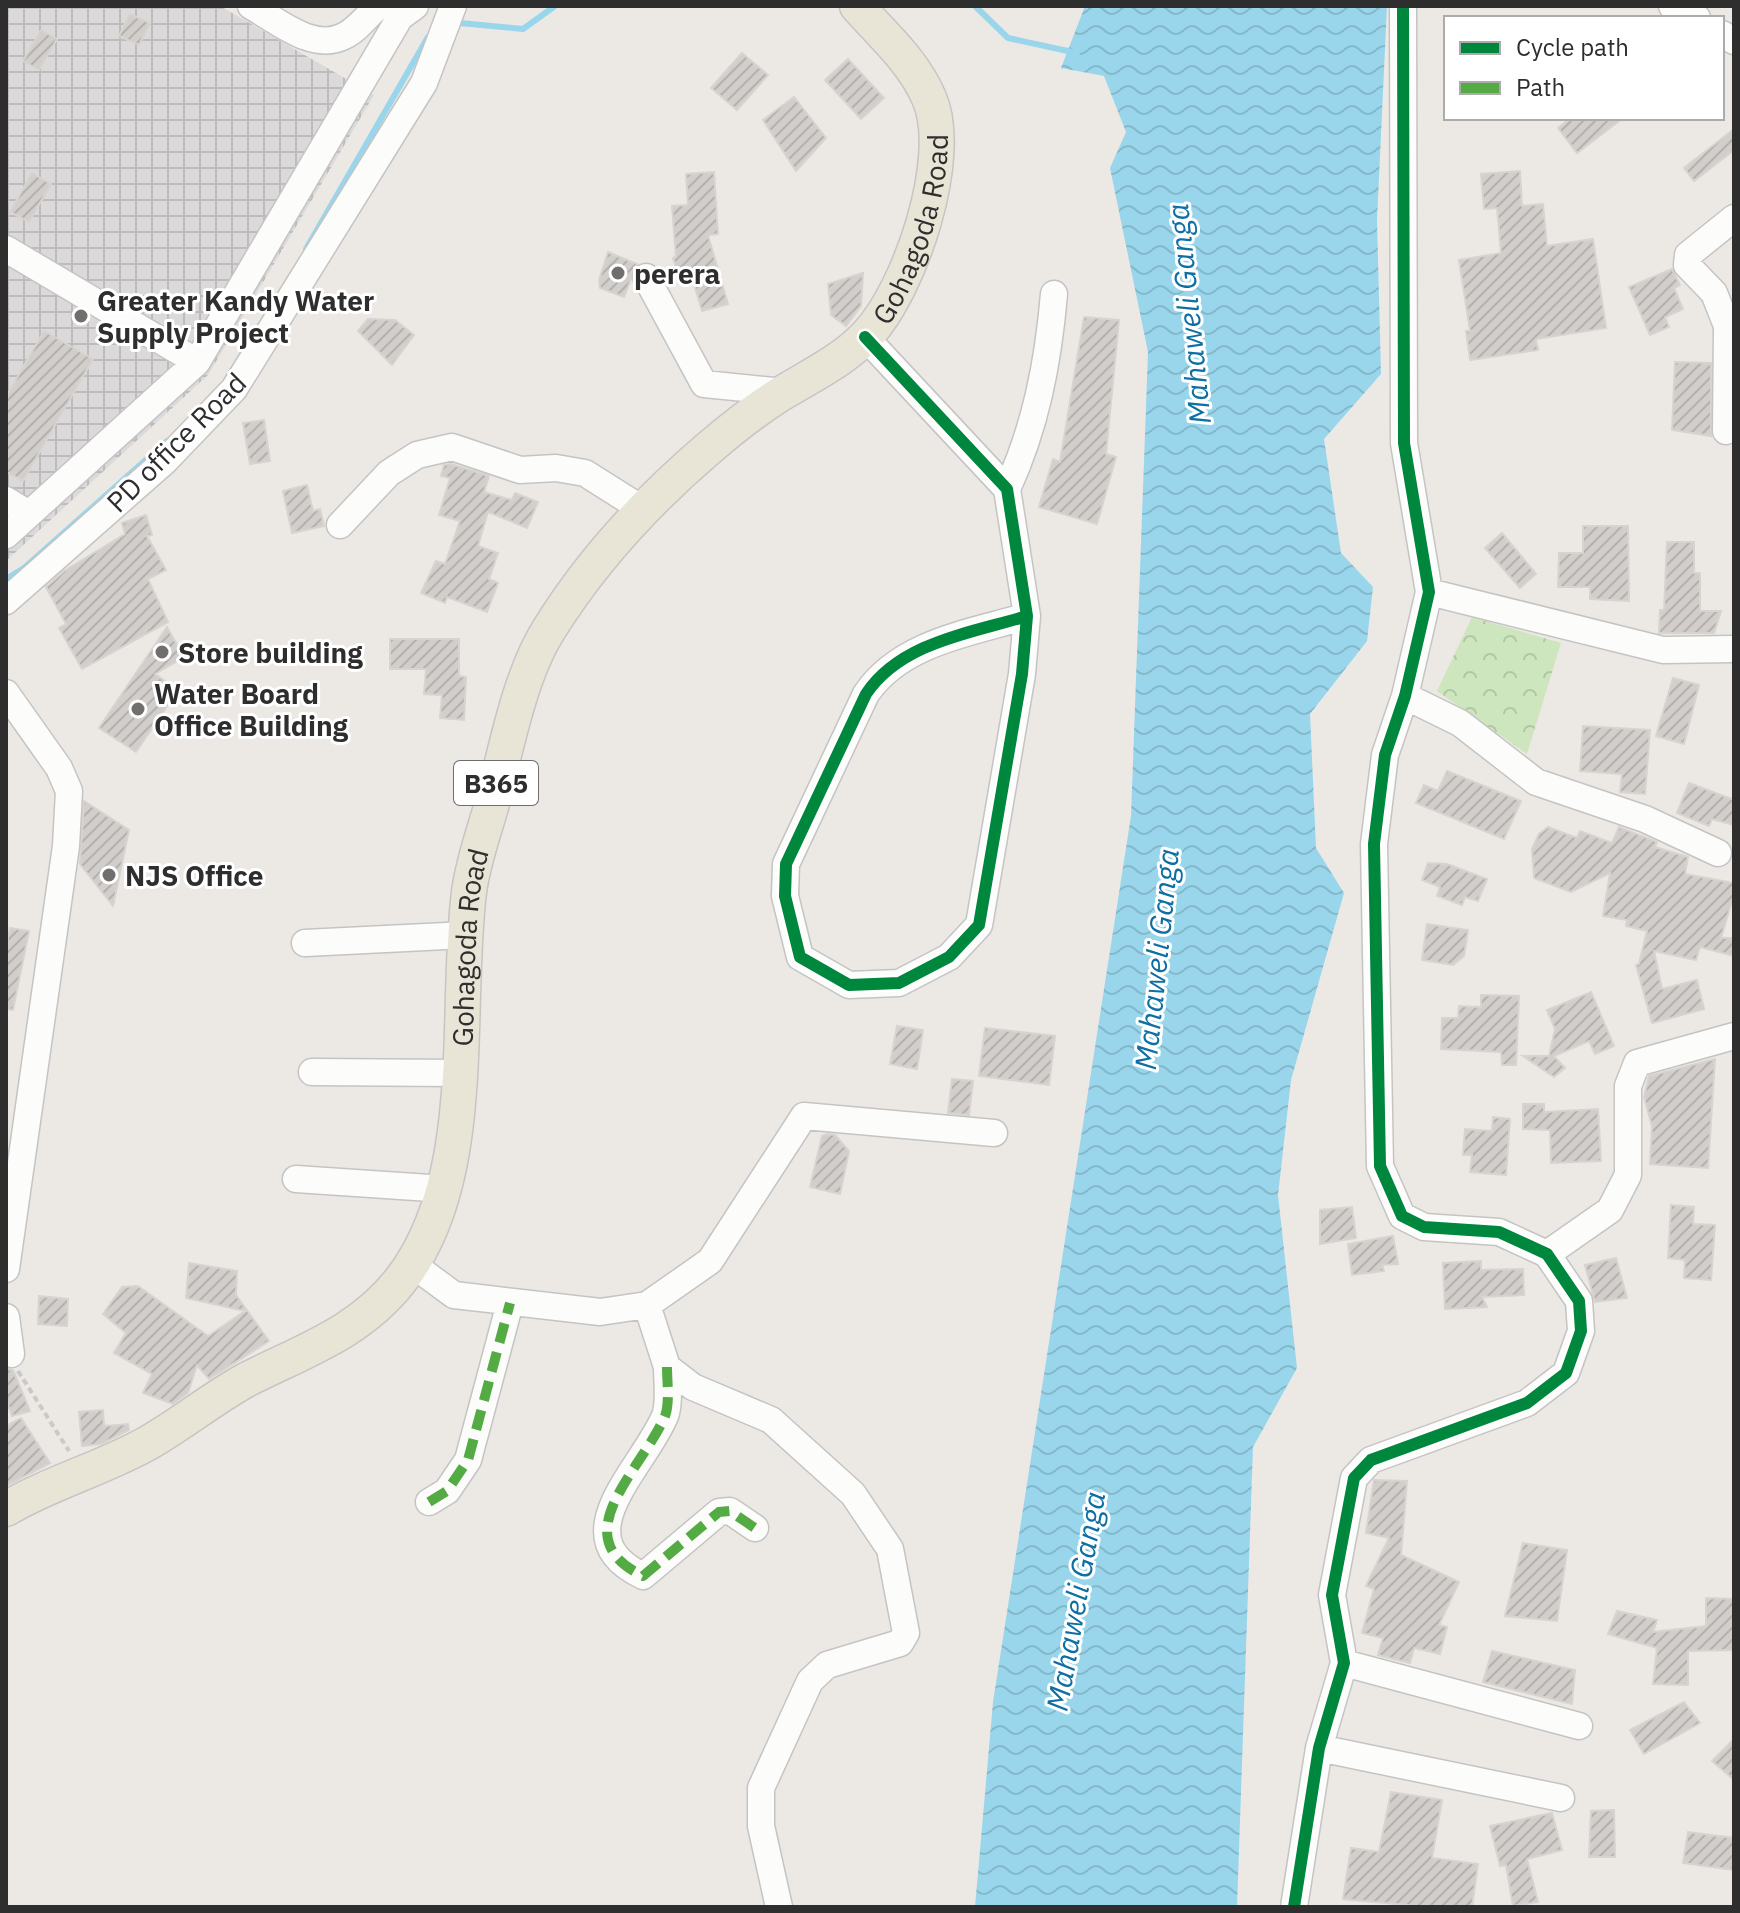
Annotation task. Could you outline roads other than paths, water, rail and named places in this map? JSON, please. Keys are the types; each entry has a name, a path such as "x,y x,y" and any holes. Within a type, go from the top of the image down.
{"main road":[{"name":"Gohagoda Road","path":"6,1509 45,1486 144,1446 243,1382 336,1337 379,1305 412,1264 445,1189 458,1073 466,935 474,861 510,727 544,637 579,584 642,509 710,447 865,337 890,306 915,254 936,140 935,117 918,78 857,6"}],"street":[{"path":"251,6 307,38 329,41 346,35 378,6"},
{"path":"6,535 197,362 400,17 415,6"},
{"name":"PD office Road","path":"6,601 165,461 234,389 424,83 453,6"},
{"path":"1294,1907 1319,1748 1344,1663 1332,1595 1354,1478 1371,1460 1527,1403 1566,1373 1581,1331 1579,1301 1547,1254 1499,1232 1424,1227 1402,1216 1380,1166 1374,844 1385,755 1405,696 1429,592 1404,443 1403,6"},
{"path":"1672,6 1693,16"},
{"path":"1726,431 1727,326 1714,293 1687,265 1688,255 1734,218"},
{"path":"6,249 197,362"},
{"path":"646,277 704,384 784,392"},
{"path":"1027,616 916,650 876,678 866,694 786,864 785,896 800,957 849,985 899,983 949,957 979,925 1022,674 1027,616 1007,489 1024,452 1048,366 1054,294"},
{"path":"865,337 1007,489"},
{"path":"340,525 389,473 417,455 452,447 520,470 556,468 585,473 642,509"},
{"path":"6,500 29,514"},
{"path":"1429,592 1663,650 1734,649"},
{"path":"6,693 59,768 69,791 66,846 6,1269"},
{"path":"1405,696 1460,723 1536,782 1645,819 1718,853"},
{"path":"305,943 466,935"},
{"path":"1547,1254 1610,1210 1628,1175 1628,1086 1637,1063 1734,1036"},
{"path":"312,1072 458,1073"},
{"path":"412,1264 454,1295 600,1312 647,1305 710,1261 804,1116 994,1133"},
{"path":"296,1179 445,1189"},
{"path":"429,1502 447,1491 468,1460 510,1303"},
{"path":"647,1305 667,1367 666,1414 607,1519 606,1543 624,1567 643,1576 719,1512 730,1511 755,1528"},
{"path":"6,1317 11,1354"},
{"path":"667,1367 693,1387 771,1420 853,1494 890,1549 906,1633 900,1643 827,1665 810,1681 761,1788 761,1826 779,1907"},
{"path":"1344,1663 1579,1726"},
{"path":"1319,1748 1561,1798"}],"water":[{"name":"Mahaweli Ganga","path":"1085,6 1387,6 1377,220 1381,374 1324,439 1341,553 1373,587 1367,641 1310,714 1316,848 1344,893 1291,1080 1278,1195 1297,1368 1253,1447 1237,1907 975,1907 993,1702 1131,816 1148,352 1110,168 1126,132 1104,76 1061,68"}],"waterway":[{"path":"460,23 523,29 555,6"},
{"path":"975,6 1008,38 1077,53"},
{"path":"306,249 428,37"},
{"path":"6,579 24,568 167,441"}],"place":[{"name":"perera","path":"618,273"},
{"name":"Greater Kandy Water Supply Project","path":"81,316"},
{"name":"Store building","path":"162,652"},
{"name":"Water Board Office Building","path":"138,709"},
{"name":"NJS Office","path":"109,875"}]}
